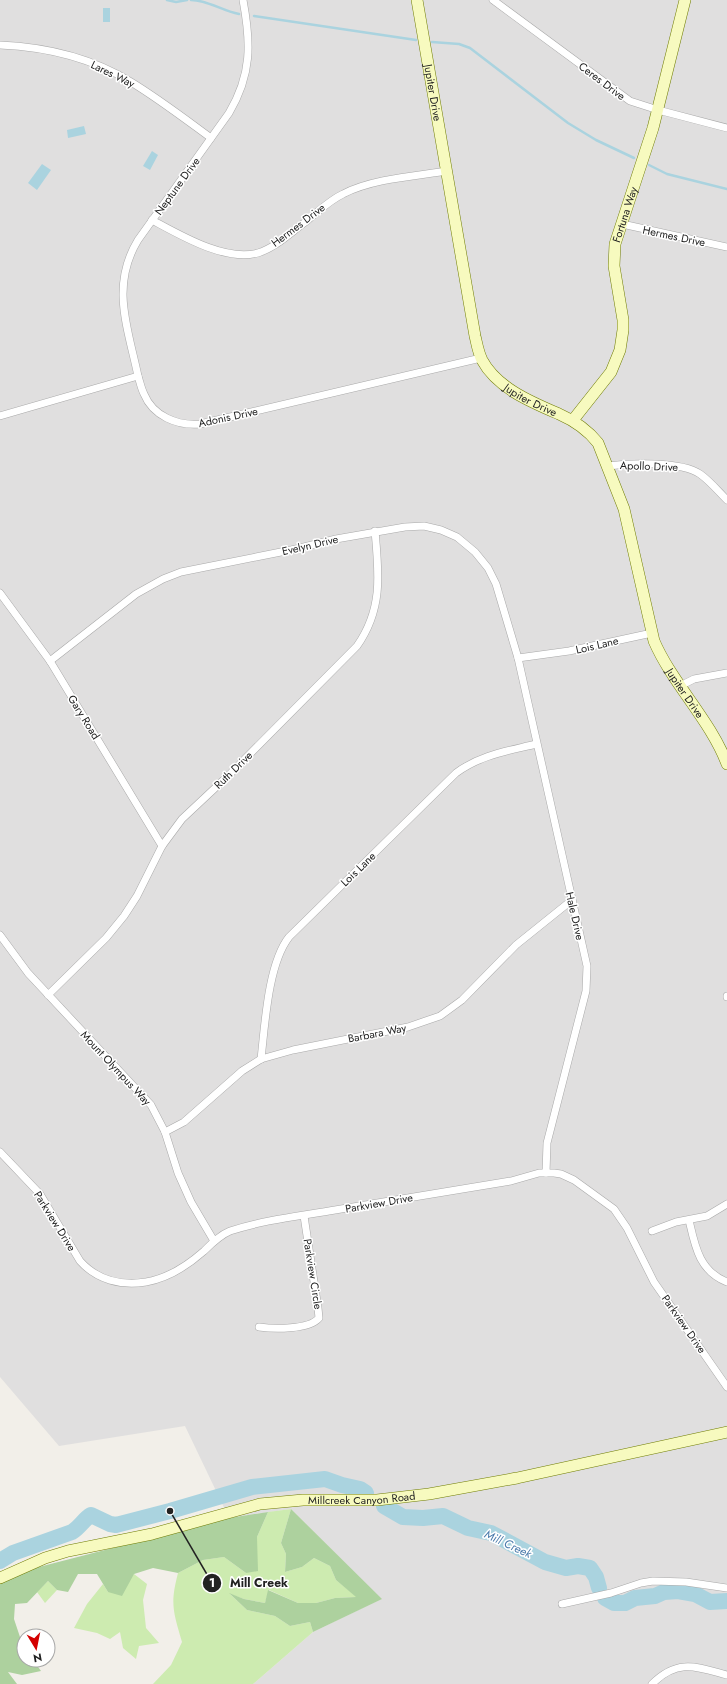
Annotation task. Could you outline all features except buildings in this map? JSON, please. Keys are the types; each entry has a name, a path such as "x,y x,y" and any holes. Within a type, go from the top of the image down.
{"street":[{"name":"Neptune Drive","path":"138,376 123,311 122,286 128,258 138,240 235,104 246,73 249,50 249,36 244,0"},
{"name":"Jupiter Drive","path":"419,0 447,170 481,358 496,378 508,388 573,420 592,435 598,443 624,509 657,649 717,743 727,764"},
{"name":"Ceres Drive","path":"493,0 625,99 658,110 727,128"},
{"name":"Fortuna Way","path":"573,420 611,372 620,350 623,330 614,259 616,238 645,156 685,0"},
{"name":"Lares Way","path":"0,45 51,51 100,66 135,84 211,138"},
{"name":"Hermes Drive","path":"152,220 185,237 209,247 233,253 252,254 271,246 315,215 335,198 351,190 376,183 447,170"},
{"name":"Hermes Drive","path":"622,224 727,247"},
{"name":"Adonis Drive","path":"138,376 143,394 158,412 172,420 193,424 440,369 481,358"},
{"path":"0,416 138,376"},
{"name":"Apollo Drive","path":"608,466 620,464 649,464 690,469 704,477 727,500"},
{"name":"Evelyn Drive","path":"50,661 136,594 172,575 405,526 424,526 449,532 467,544 488,568 496,584 518,658"},
{"name":"Ruth Drive","path":"48,995 106,938 120,922 137,896 162,846 174,828 312,693 349,655 363,637 373,615 378,583 375,532"},
{"name":"Gary Road","path":"0,593 50,661 162,846"},
{"name":"Lois Lane","path":"518,658 569,652 652,633"},
{"name":"Hale Drive","path":"518,658 536,744 546,778 587,966 587,983 577,1028 547,1142 546,1173"},
{"path":"680,686 694,679 727,673"},
{"name":"Lois Lane","path":"261,1059 274,966 280,951 289,937 462,769 483,758 536,744"},
{"name":"Barbara Way","path":"165,1132 184,1122 242,1071 261,1059 288,1051 408,1027 440,1016 459,1003 516,945 572,900"},
{"name":"Mount Olympus Way","path":"0,935 28,973 146,1099 156,1112 165,1132 190,1202 214,1241"},
{"name":"Parkview Drive","path":"0,1152 40,1194 80,1261 92,1273 106,1280 131,1283 159,1279 182,1268 214,1241 229,1232 242,1228 511,1181 546,1173 561,1174 574,1180 604,1201 619,1215 654,1282 727,1387"},
{"path":"652,1231 676,1222 707,1216 727,1204"},
{"name":"Parkview Circle","path":"259,1327 273,1329 288,1328 310,1324 318,1318 318,1308 304,1216"},
{"path":"689,1220 696,1250 702,1263 713,1274 727,1282"},
{"name":"Millcreek Canyon Road","path":"0,1578 58,1554 157,1532 260,1504 302,1500 377,1500 429,1494 517,1478 727,1432"},
{"path":"562,1604 611,1593 641,1583 653,1581 686,1582 727,1588"},
{"path":"652,1684 668,1672 686,1665 727,1675"}],"shaded area":[{"path":"0,0 727,0 727,1684 253,1684 313,1632 381,1599 291,1509 229,1518 185,1426 59,1446 0,1377"}],"green space":[{"path":"291,1509 281,1543 286,1554 285,1572 302,1567 314,1558 330,1566 336,1580 357,1597 335,1598 316,1603 298,1603 269,1590 265,1603 244,1599 230,1594 247,1610 275,1616 290,1626 310,1622 313,1632 253,1684 153,1684 171,1665 182,1642 176,1622 173,1600 178,1573 203,1560 224,1557 246,1573 257,1537 268,1512"},
{"path":"291,1509 382,1599 313,1632 310,1622 290,1626 275,1616 247,1610 229,1593 244,1599 265,1603 268,1590 298,1603 316,1603 335,1598 356,1597 336,1580 330,1566 314,1558 302,1567 285,1572 286,1554 281,1543"},
{"path":"268,1512 257,1537 258,1571 246,1573 224,1557 203,1560 178,1573 153,1568 134,1574 122,1596 108,1592 97,1574 78,1574 68,1592 57,1590 48,1581 27,1603 15,1604 14,1619 17,1628 16,1668 39,1668 41,1671 22,1675 8,1672 17,1684 0,1684 0,1583 35,1568 229,1518"},
{"path":"134,1574 147,1584 143,1600 146,1628 159,1643 139,1646 136,1659 123,1648 120,1632 110,1639 97,1633 74,1628 87,1604 103,1584 108,1592"},
{"path":"48,1581 57,1590 45,1603 37,1592"}],"water":[{"path":"103,8 110,8 110,22 103,22"},
{"path":"84,126 86,134 68,138 67,130"},
{"path":"152,151 158,155 150,170 143,166"},
{"path":"42,164 51,170 37,190 28,183"}],"waterway":[{"path":"167,0 176,2 187,0"},
{"path":"191,0 197,0 239,14"},
{"path":"254,16 416,40"},
{"path":"432,42 459,44 470,48 568,123 596,140 634,158"},
{"path":"649,165 667,174 727,189"},
{"name":"Mill Creek","path":"0,1561 13,1553 72,1532 91,1515 110,1524 116,1525 252,1487 325,1479 360,1489 366,1493"},
{"name":"Mill Creek","path":"384,1506 403,1517 423,1518 443,1516 468,1528 491,1533 545,1562 566,1568 578,1566 590,1568 596,1577 599,1588"},
{"name":"Mill Creek","path":"605,1598 614,1603 625,1603 635,1598 655,1596 664,1592 678,1591 695,1594 710,1602 727,1601"}],"place":[{"name":"Mill Creek","path":"170,1511"}]}
